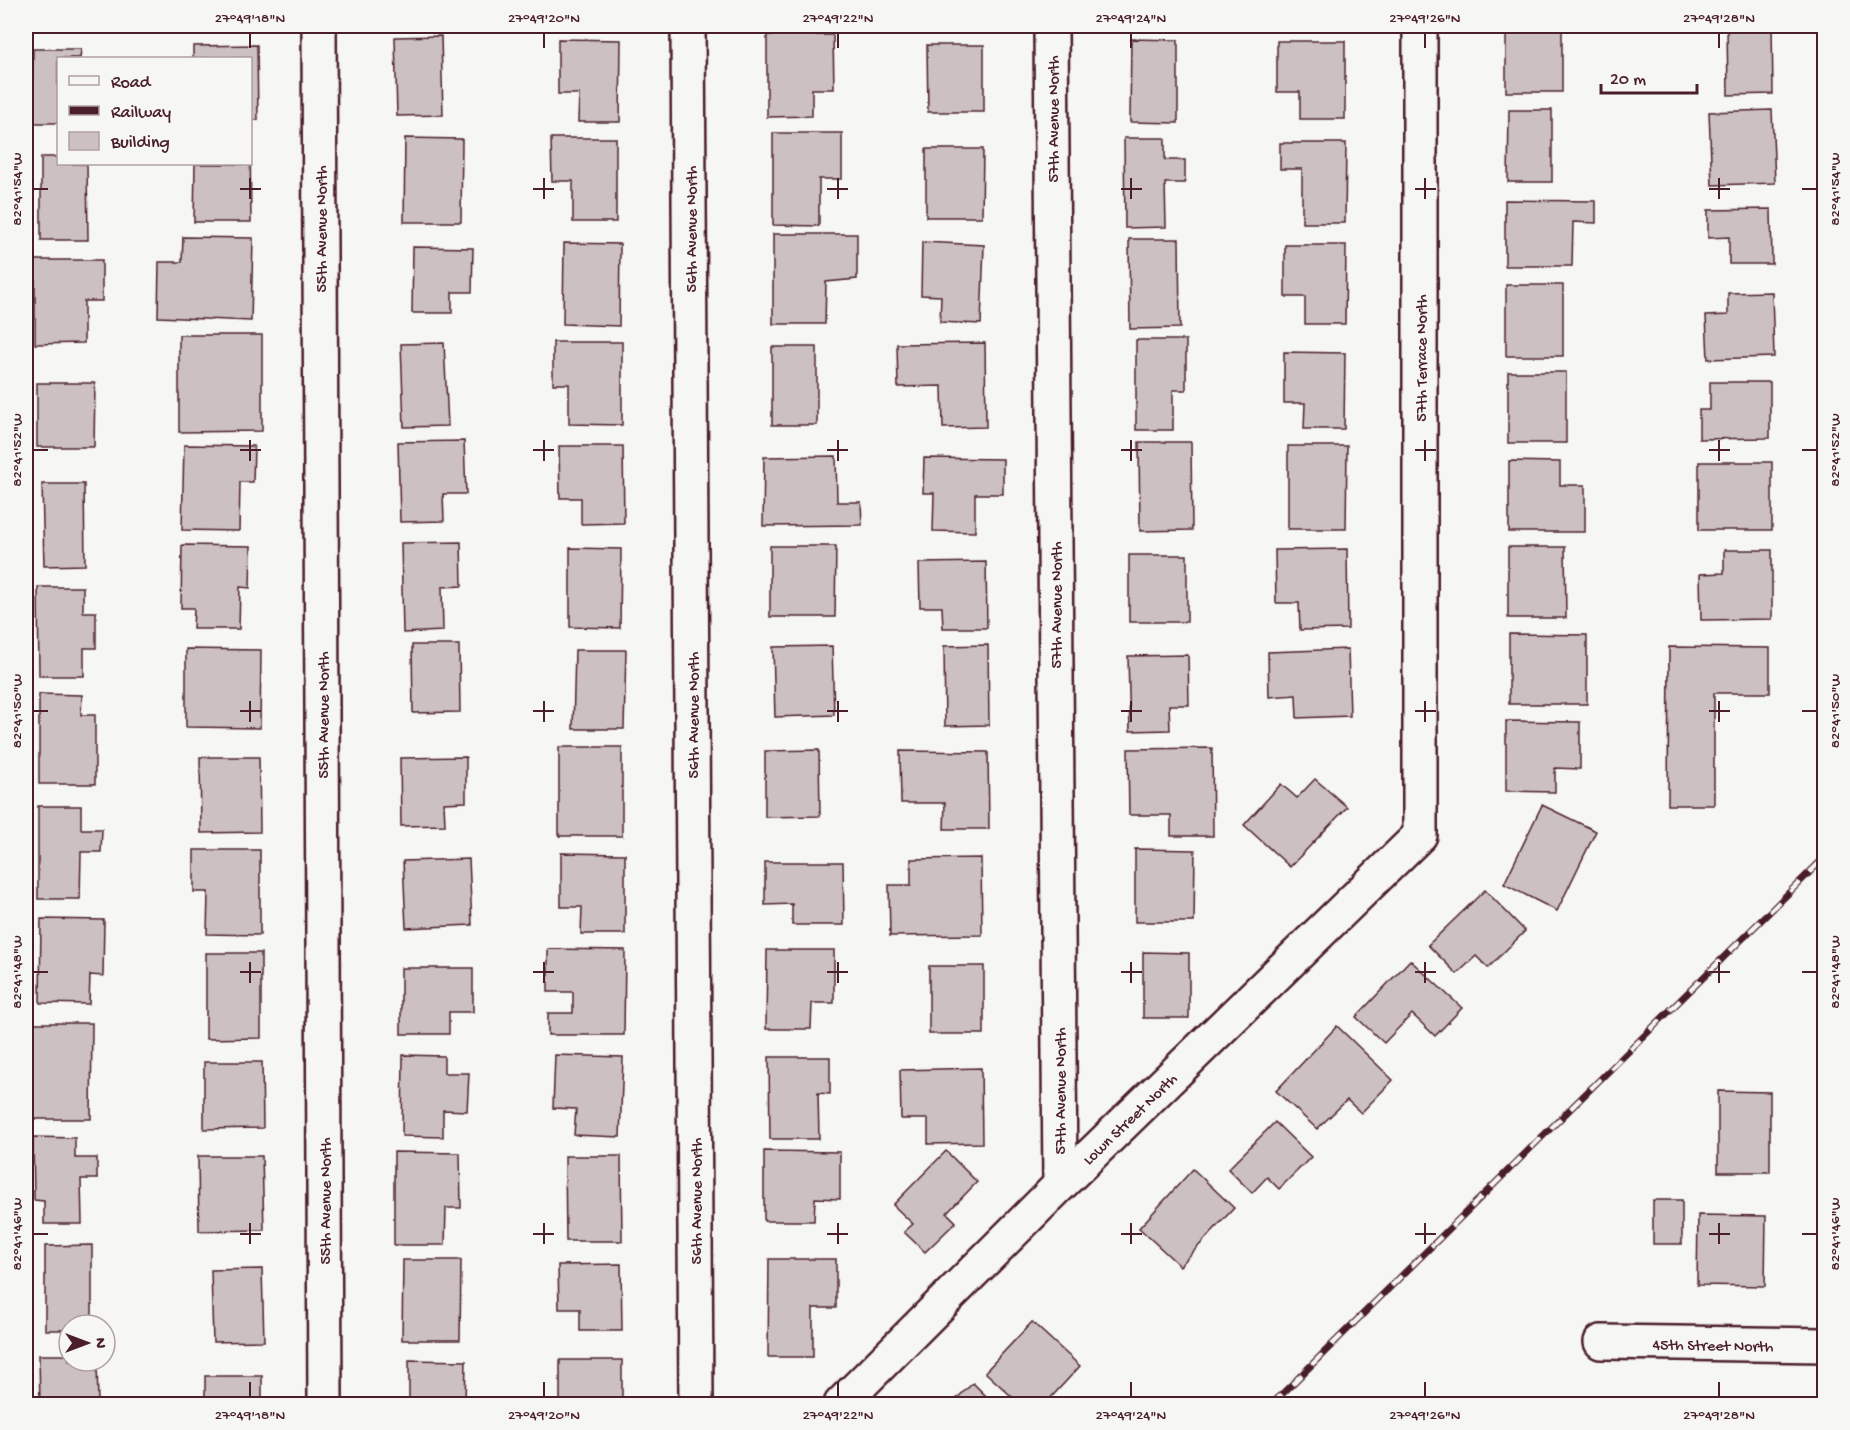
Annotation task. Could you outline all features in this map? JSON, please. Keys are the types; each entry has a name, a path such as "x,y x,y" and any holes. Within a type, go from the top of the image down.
{"street":[{"name":"55th Avenue North","path":"319,26 325,1404"},
{"name":"56th Avenue North","path":"688,26 696,1404"},
{"name":"57th Avenue North","path":"1051,26 1060,1185"},
{"name":"57th Terrace North","path":"1420,26 1420,835"},
{"name":"Lown Street North","path":"841,1404 1060,1185 1420,835"},
{"name":"45th Street North","path":"1601,1342 1824,1345"}],"building":[{"path":"104,26 104,27 33,27"},
{"path":"1506,26 1562,26 1562,92 1506,92"},
{"path":"1727,26 1772,26 1773,94 1728,95"},
{"path":"767,35 833,35 834,89 812,89 812,116 767,117"},
{"path":"441,36 443,115 397,116 395,37"},
{"path":"558,39 621,40 620,122 578,122 579,94 558,94"},
{"path":"1131,39 1178,40 1178,123 1130,122"},
{"path":"1277,41 1345,41 1345,119 1300,119 1300,92 1277,92"},
{"path":"257,45 258,120 252,120 252,57 193,57 193,46"},
{"path":"927,45 984,45 984,112 928,112"},
{"path":"33,49 81,49 80,57 57,57 57,123 32,123"},
{"path":"1509,110 1552,110 1552,182 1508,182"},
{"path":"1772,110 1775,183 1712,185 1709,112"},
{"path":"773,133 842,133 842,179 819,179 819,226 773,225"},
{"path":"405,138 462,139 461,222 404,222"},
{"path":"551,138 616,138 616,222 573,222 573,181 552,181"},
{"path":"1124,138 1165,138 1165,160 1185,160 1185,183 1165,183 1166,227 1125,228"},
{"path":"1280,143 1346,143 1345,223 1302,223 1302,169 1280,169"},
{"path":"926,149 983,149 982,217 926,217"},
{"path":"41,157 57,157 57,165 87,165 88,240 41,240"},
{"path":"195,165 250,165 251,222 194,222"},
{"path":"1505,200 1596,201 1596,223 1573,222 1572,266 1505,266"},
{"path":"1771,209 1772,264 1729,264 1729,237 1708,238 1708,210"},
{"path":"773,234 857,234 857,279 826,282 825,324 773,324"},
{"path":"183,237 253,238 251,321 158,317 159,262 182,262"},
{"path":"1129,239 1179,239 1180,328 1130,329"},
{"path":"922,242 984,245 981,324 940,322 941,296 921,295"},
{"path":"564,243 620,244 619,326 563,324"},
{"path":"1285,245 1346,245 1345,324 1305,324 1305,297 1285,297"},
{"path":"413,247 473,248 472,292 452,292 452,313 412,313"},
{"path":"35,260 102,260 102,301 84,301 84,343 35,344"},
{"path":"1506,285 1563,285 1563,356 1506,356"},
{"path":"1772,292 1774,357 1708,359 1706,316 1728,315 1728,293"},
{"path":"179,335 262,335 262,431 179,432"},
{"path":"1136,340 1186,340 1186,390 1173,390 1173,430 1136,430"},
{"path":"553,342 622,342 622,425 569,424 569,384 553,384"},
{"path":"444,343 448,426 404,427 401,344"},
{"path":"985,343 986,427 943,428 942,386 898,387 897,344"},
{"path":"772,347 817,347 817,425 772,425"},
{"path":"1284,352 1345,353 1344,429 1304,429 1305,403 1284,403"},
{"path":"1508,372 1566,372 1566,443 1508,443"},
{"path":"1710,382 1770,382 1770,438 1699,439 1699,410 1710,410"},
{"path":"37,383 95,383 94,447 37,447"},
{"path":"464,441 466,494 443,494 444,521 400,522 398,442"},
{"path":"1139,442 1191,442 1192,530 1140,531"},
{"path":"184,445 254,446 253,482 240,482 239,531 182,530"},
{"path":"559,446 623,446 624,523 581,524 581,498 560,498"},
{"path":"1288,446 1347,446 1346,529 1288,529"},
{"path":"836,456 837,502 861,502 862,525 763,526 764,457"},
{"path":"924,458 1003,459 1003,494 975,494 975,532 933,531 934,493 923,493"},
{"path":"1509,461 1560,462 1560,485 1585,485 1585,532 1509,532"},
{"path":"1699,462 1772,462 1772,530 1699,530"},
{"path":"42,484 84,484 85,565 44,566"},
{"path":"461,542 462,586 442,587 443,631 403,633 401,543"},
{"path":"182,545 251,546 250,588 240,587 239,629 193,629 194,608 181,608"},
{"path":"770,546 836,546 835,617 770,617"},
{"path":"1508,547 1565,547 1566,618 1508,618"},
{"path":"570,548 621,549 620,628 570,627"},
{"path":"1347,549 1348,629 1300,630 1299,603 1276,603 1275,550"},
{"path":"1724,550 1772,550 1772,619 1701,620 1700,574 1724,573"},
{"path":"1129,555 1187,555 1187,622 1129,622"},
{"path":"986,562 987,628 943,628 942,607 920,607 919,563"},
{"path":"38,587 83,587 83,612 96,612 96,648 84,648 84,676 39,676"},
{"path":"1509,634 1587,635 1587,704 1509,704"},
{"path":"412,645 459,645 460,712 413,713"},
{"path":"988,645 989,725 945,726 944,646"},
{"path":"832,646 834,715 775,717 773,647"},
{"path":"1669,647 1770,648 1770,693 1714,693 1714,805 1668,805"},
{"path":"186,649 261,650 260,728 186,727"},
{"path":"1348,649 1350,716 1297,718 1296,695 1269,697 1268,652"},
{"path":"575,650 626,650 624,729 573,729"},
{"path":"1188,655 1189,705 1169,705 1170,730 1130,731 1128,656"},
{"path":"39,694 82,695 81,715 95,715 95,784 39,784"},
{"path":"1506,721 1580,722 1580,769 1555,768 1555,792 1506,791"},
{"path":"559,747 622,747 622,836 559,836"},
{"path":"1212,748 1213,836 1171,836 1171,815 1129,815 1128,749"},
{"path":"819,750 820,816 765,817 765,751"},
{"path":"900,751 988,752 989,829 944,829 945,803 901,803"},
{"path":"200,757 259,757 260,832 201,833"},
{"path":"466,757 466,802 444,803 445,825 401,826 400,758"},
{"path":"1315,779 1347,807 1290,867 1244,825 1281,784 1297,798"},
{"path":"1542,805 1596,831 1557,911 1504,884"},
{"path":"38,806 81,806 81,829 102,829 101,852 81,852 80,899 38,899"},
{"path":"1135,849 1195,850 1194,922 1135,922"},
{"path":"194,850 260,850 260,935 207,934 208,892 194,892"},
{"path":"561,853 625,854 625,934 581,934 582,907 561,907"},
{"path":"981,858 982,935 890,936 889,885 911,885 911,859"},
{"path":"469,859 472,925 406,928 403,861"},
{"path":"765,862 843,862 844,925 792,925 792,904 765,905"},
{"path":"1485,890 1525,931 1488,968 1476,956 1457,974 1428,945"},
{"path":"41,919 104,920 103,976 90,975 89,1004 40,1003"},
{"path":"548,949 625,950 624,1035 548,1035 548,1013 573,1013 573,992 548,992"},
{"path":"767,950 834,950 834,1003 812,1003 811,1029 766,1029"},
{"path":"1143,952 1189,953 1189,1018 1143,1018"},
{"path":"206,953 261,953 261,1038 206,1039"},
{"path":"1410,960 1462,1008 1435,1036 1412,1014 1384,1043 1356,1017"},
{"path":"929,966 984,966 984,1034 929,1034"},
{"path":"401,968 473,968 473,1012 449,1012 449,1034 401,1034"},
{"path":"32,1023 92,1023 91,1119 31,1119"},
{"path":"1337,1026 1393,1080 1361,1113 1347,1100 1317,1129 1276,1091"},
{"path":"403,1055 444,1056 444,1073 469,1073 467,1111 443,1110 443,1137 402,1136"},
{"path":"555,1055 623,1057 620,1137 574,1135 576,1109 553,1108"},
{"path":"769,1057 830,1057 830,1094 818,1093 819,1139 770,1139"},
{"path":"204,1062 262,1062 263,1128 204,1129"},
{"path":"981,1068 982,1143 928,1144 928,1119 901,1119 900,1070"},
{"path":"1718,1091 1770,1092 1770,1172 1718,1172"},
{"path":"1275,1122 1311,1157 1279,1189 1267,1177 1252,1193 1228,1169"},
{"path":"33,1137 75,1138 75,1158 97,1158 97,1179 81,1179 82,1224 44,1224 44,1201 34,1200"},
{"path":"764,1151 840,1152 840,1199 815,1198 814,1221 764,1221"},
{"path":"946,1151 977,1182 947,1213 956,1222 925,1252 904,1232 913,1224 893,1205"},
{"path":"394,1152 460,1153 461,1208 446,1208 445,1245 394,1245"},
{"path":"198,1156 262,1156 264,1230 199,1231"},
{"path":"565,1156 621,1156 622,1241 566,1241"},
{"path":"1193,1169 1234,1208 1180,1266 1139,1228"},
{"path":"1653,1200 1682,1200 1682,1244 1653,1244"},
{"path":"1698,1215 1766,1216 1765,1286 1697,1285"},
{"path":"92,1245 92,1313 57,1313 57,1330 45,1330 45,1246"},
{"path":"769,1259 836,1259 836,1308 813,1308 813,1357 768,1357"},
{"path":"403,1260 461,1260 460,1340 402,1340"},
{"path":"621,1264 622,1331 580,1331 580,1309 559,1309 558,1265"},
{"path":"262,1269 264,1341 213,1342 211,1270"},
{"path":"1032,1322 1080,1366 1045,1404 1020,1404 985,1372"},
{"path":"39,1355 57,1355 57,1373 97,1373 98,1404 40,1404"},
{"path":"409,1360 466,1361 465,1404 409,1404"},
{"path":"560,1360 622,1360 622,1404 560,1402"},
{"path":"205,1376 262,1376 262,1404 205,1404"},
{"path":"973,1383 994,1404 951,1404"},
{"path":"1761,1401 1761,1404 1699,1404 1699,1402"}],"railway":[{"path":"1272,1404 1824,858"}]}
